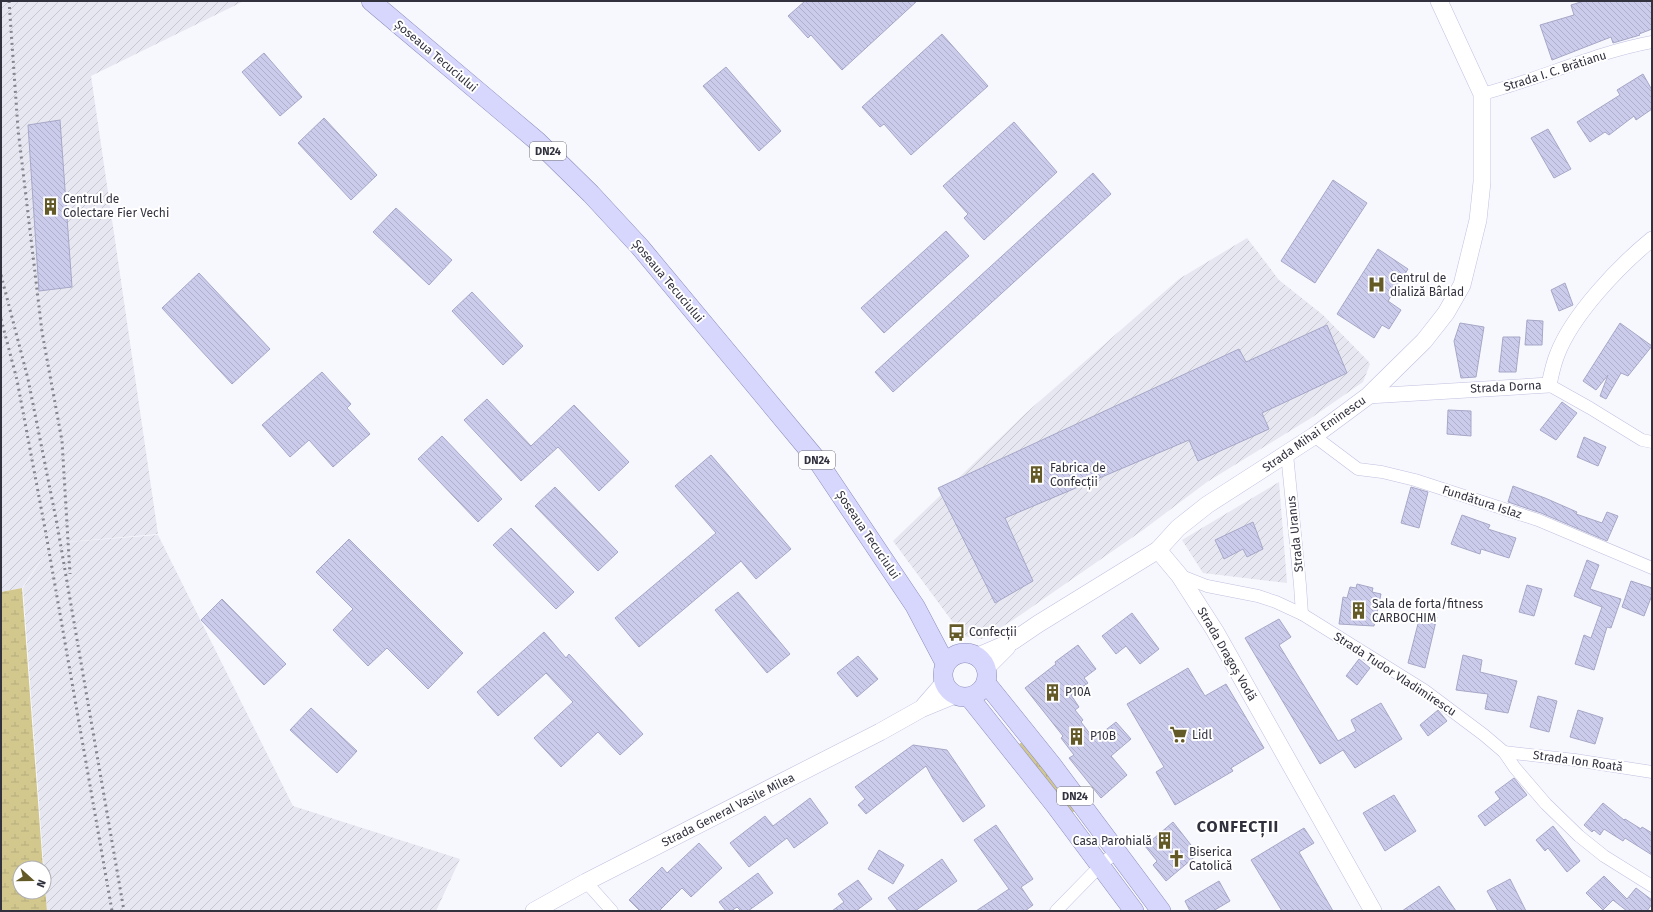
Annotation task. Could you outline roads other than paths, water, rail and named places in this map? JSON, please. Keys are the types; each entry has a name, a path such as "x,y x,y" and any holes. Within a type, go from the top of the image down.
{"main road":[{"name":"Șoseaua Tecuciului","path":"371,1 537,140 591,194 640,248 817,460 951,658"},
{"name":"Strada Mihai Eminescu","path":"1158,550 1178,528 1208,505 1314,436 1368,396 1424,341 1446,313 1462,285 1478,220 1482,182 1482,94 1439,1"},
{"name":"Strada Dragoș Vodă","path":"1158,550 1179,576 1215,631 1373,911"},
{"path":"983,669 1013,641 1158,550"},
{"path":"964,652 971,653 983,669 982,690 956,692 943,670 951,658 964,652"},
{"name":"DN24","path":"983,669 1052,765 1161,911"},
{"name":"DN24","path":"956,692 1008,745 1101,865 1134,911"},
{"name":"Strada General Vasile Milea","path":"534,911 586,882 956,692"}],"street":[{"name":"Strada I. C. Brătianu","path":"1482,94 1508,87 1571,64 1652,42"},
{"path":"1549,385 1557,354 1573,325 1594,296 1613,275 1652,239"},
{"name":"Strada Dorna","path":"1368,396 1549,385 1642,440 1652,442"},
{"name":"Fundătura Islaz","path":"1314,436 1358,470 1382,472 1415,480 1538,520 1652,568"},
{"name":"Strada Uranus","path":"1287,454 1302,614"},
{"name":"Strada Tudor Vladimirescu","path":"1179,576 1207,586 1258,596 1276,602 1302,614 1424,690 1504,752 1515,768 1564,824 1604,856 1652,886"},
{"name":"Strada Ion Roată","path":"1504,752 1575,760 1652,772"},
{"path":"1056,911 1116,851"},
{"path":"586,882 612,911"}],"railway":[{"path":"9,1 18,129 42,332 62,441 70,574"},
{"path":"1,275 28,379 57,524 124,911"},
{"path":"1,319 17,380 46,534 112,911"}],"place":[{"name":"Centrul de Colectare Fier Vechi","path":"50,206"},
{"name":"Centrul de dializă Bârlad","path":"1377,285"},
{"name":"Fabrica de Confecții","path":"1037,475"},
{"name":"Sala de forta/fitness CARBOCHIM","path":"1359,611"},
{"name":"Confecții","path":"956,632"},
{"name":"P10A","path":"1052,692"},
{"name":"Lidl","path":"1179,735"},
{"name":"P10B","path":"1077,736"},
{"name":"Casa Parohială","path":"1165,841"},
{"name":"Biserica Catolică","path":"1176,859"}],"district":[{"name":"CONFECȚII","path":"1238,826"}]}
